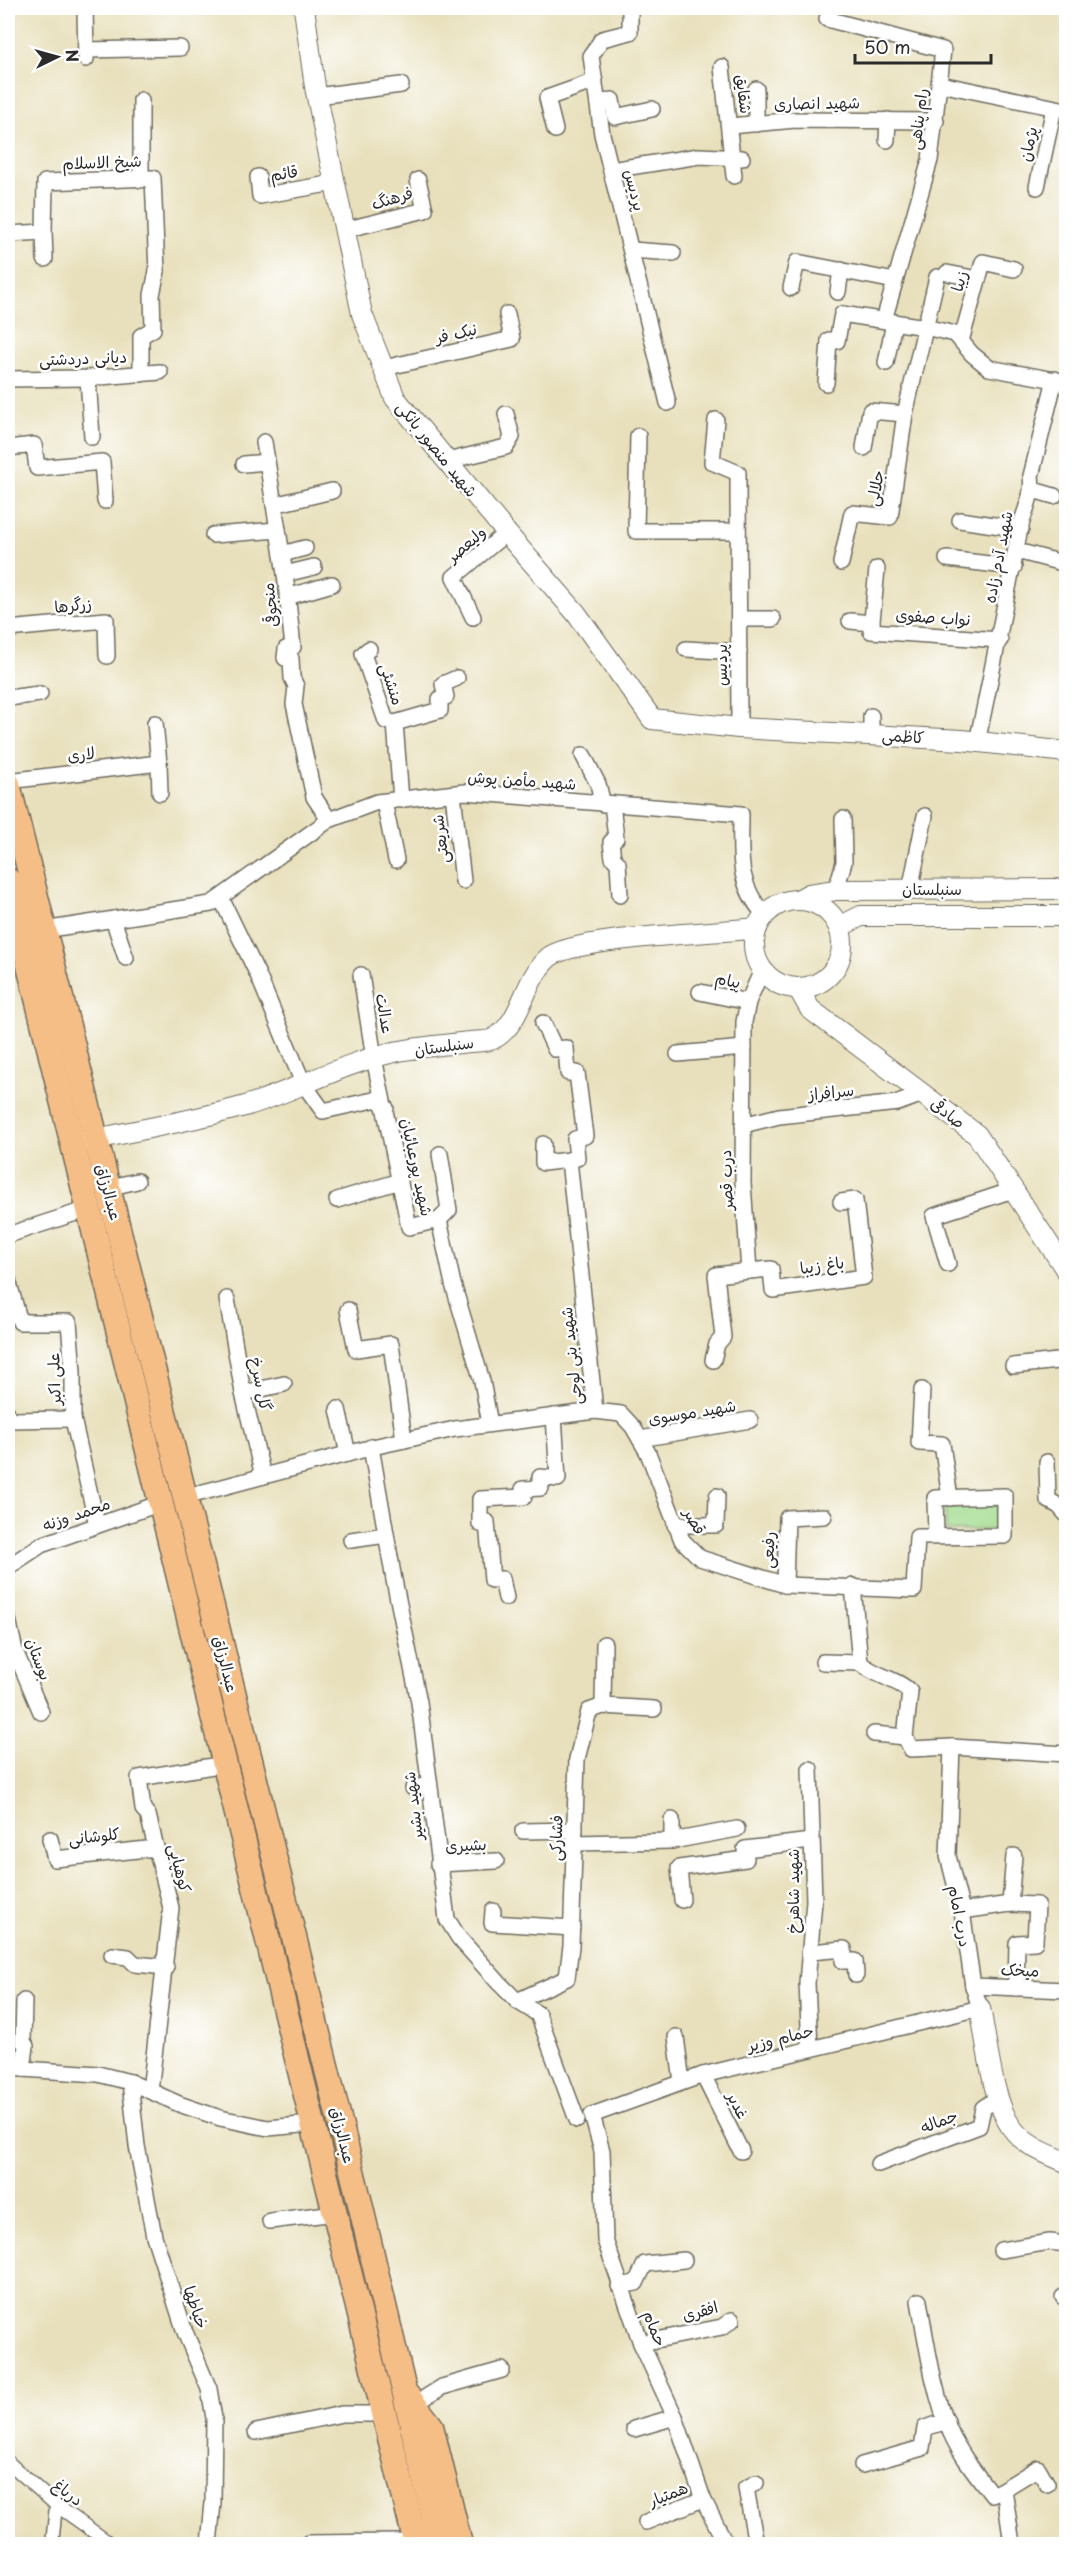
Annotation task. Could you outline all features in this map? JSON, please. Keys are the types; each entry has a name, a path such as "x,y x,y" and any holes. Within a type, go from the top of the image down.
{"main road":[{"name":"عبدالرزاق","path":"8,783 24,935"},
{"name":"عبدالرزاق","path":"8,880 83,1142 88,1209 335,2213 376,2386 405,2544"},
{"name":"عبدالرزاق","path":"83,1142 107,1188 408,2395 440,2544"},
{"path":"214,1716 237,1710"},
{"path":"376,2386 371,2423 405,2544"},
{"path":"408,2395 431,2426 460,2544"}],"street":[{"path":"85,8 86,55 180,48"},
{"name":"شهید منصور بانکی","path":"304,8 317,96 362,314 395,398 506,533 576,613 652,719 739,728"},
{"name":"پردیس","path":"630,8 630,32 602,39 591,56 611,170 668,403"},
{"name":"رام پناهی","path":"831,8 827,19 944,50 930,160 895,281 886,363"},
{"name":"شقایق","path":"722,67 730,126"},
{"path":"555,130 547,98 595,81"},
{"path":"940,84 1060,109"},
{"path":"317,96 401,85"},
{"path":"756,89 756,124"},
{"path":"141,100 141,180"},
{"path":"598,103 612,100 615,117 652,109"},
{"name":"پژمان","path":"1037,187 1060,109"},
{"name":"شهید انصاری","path":"730,126 795,120 936,121"},
{"path":"887,140 888,120"},
{"path":"730,126 737,157 734,176"},
{"path":"611,170 699,156 737,157"},
{"name":"قائم","path":"258,177 260,196 334,183"},
{"name":"شیخ الاسلام","path":"44,232 45,182 153,178 157,271 152,295 153,329 141,336 141,374"},
{"name":"فرهنگ","path":"344,230 425,210 418,180"},
{"path":"8,234 44,232 45,259"},
{"path":"631,250 673,253"},
{"path":"791,288 797,262 895,281"},
{"name":"زیبا","path":"961,341 983,262 1014,269"},
{"path":"838,292 841,270"},
{"name":"جلالی","path":"842,563 852,513 890,517 905,414 925,327 942,275 978,279"},
{"name":"نیک فر","path":"384,368 512,339 507,314"},
{"path":"826,383 829,340 837,341 842,314 955,334 989,368 1061,381"},
{"name":"دیانی دردشتی","path":"8,379 88,378 159,372"},
{"path":"88,378 92,437"},
{"name":"شهید آدم زاده","path":"977,742 1000,640 1021,529 1033,490 1031,476 1061,381"},
{"name":"جلالی","path":"864,448 870,411 905,414"},
{"path":"447,461 506,447 512,437 507,414"},
{"name":"پردیس","path":"716,420 712,462 738,472 739,728"},
{"path":"638,436 636,531 738,531"},
{"name":"منجوقی","path":"264,442 285,574 293,647 286,649 285,658 291,659 291,678 296,686 294,704 314,797 329,820"},
{"path":"8,448 34,445 37,468 102,462 105,501"},
{"path":"244,464 267,462"},
{"path":"1033,490 1054,496"},
{"path":"274,505 332,491"},
{"path":"960,520 1021,529"},
{"path":"213,535 278,530"},
{"name":"ولیعصر","path":"473,617 454,577 506,533"},
{"path":"282,554 305,548"},
{"path":"1017,551 1066,564"},
{"path":"947,559 1014,567"},
{"path":"285,574 314,567"},
{"name":"نواب صفوی","path":"877,569 871,631 1000,640"},
{"path":"287,597 332,584"},
{"path":"739,619 773,619"},
{"name":"زرگرها","path":"8,629 106,620 107,656"},
{"name":"نواب صفوی","path":"850,621 872,623"},
{"name":"منشئی","path":"369,649 363,654 370,676 386,721 395,723 400,756 401,800"},
{"path":"686,649 739,652"},
{"path":"395,723 440,710 440,699 446,697 443,684 457,678"},
{"path":"8,698 40,694"},
{"path":"155,723 160,793"},
{"name":"کاظمی","path":"739,728 871,725 977,742 1066,752"},
{"path":"583,755 607,804 616,838 611,842 614,858 618,863 620,895"},
{"name":"لاری","path":"8,783 159,763"},
{"name":"شهید مأمن پوش","path":"24,935 211,904 329,820 384,802 453,794 741,814 742,878 761,922"},
{"name":"شریعتی","path":"453,794 463,881"},
{"path":"384,802 396,860"},
{"path":"910,890 925,816"},
{"path":"836,890 844,862 843,819"},
{"name":"سنبلستان","path":"798,900 809,894 836,890 1066,889"},
{"name":"شهید پورعبائیان","path":"221,898 258,975 303,1083 323,1111 378,1099 386,1108 409,1227 439,1220 453,1284 482,1381 490,1424"},
{"path":"798,900 823,907 839,927 842,944 839,961 829,975 814,985 798,988 778,983 762,970 754,943 761,922 774,907 798,900"},
{"name":"سنبلستان","path":"839,927 861,916 1066,916"},
{"path":"113,919 126,958"},
{"name":"سنبلستان","path":"83,1142 245,1106 303,1083 391,1053 491,1040 509,1026 538,967 552,955 574,947 708,931 761,922"},
{"name":"درب قصر","path":"749,1271 743,1125 744,1022 748,1002 762,970"},
{"name":"عدالت","path":"361,975 374,1058 386,1108"},
{"name":"صادقی","path":"798,988 810,1009 977,1135 1066,1270"},
{"name":"پیام","path":"700,992 748,1002"},
{"name":"شهید بنی لوحی","path":"185,1497 404,1440 490,1424 595,1411 569,1160 577,1158 575,1139 585,1136 577,1073 568,1073 566,1048 555,1049 543,1023"},
{"path":"678,1054 744,1048"},
{"name":"سرافراز","path":"743,1125 779,1116 898,1103 924,1094"},
{"path":"543,1144 543,1163 569,1160"},
{"path":"439,1220 449,1210 440,1154"},
{"path":"337,1200 400,1180"},
{"path":"107,1188 137,1181"},
{"path":"948,1264 934,1216 1012,1190"},
{"name":"باغ زیبا","path":"749,1271 771,1269 773,1290 864,1277 855,1200 841,1202"},
{"path":"8,1235 88,1209"},
{"path":"713,1360 717,1344 723,1337 716,1275 749,1271"},
{"name":"علی اکبر","path":"8,1280 20,1322 69,1322 73,1372 73,1419 98,1525"},
{"name":"گل سرخ","path":"227,1299 243,1393 263,1476"},
{"path":"348,1310 356,1349 390,1344 404,1440"},
{"path":"1013,1366 1057,1358"},
{"path":"243,1393 285,1383"},
{"path":"922,1390 919,1443 942,1444 950,1498"},
{"path":"338,1409 348,1454"},
{"name":"قصر","path":"595,1411 621,1414 640,1439 682,1540 700,1558 785,1585 914,1590 917,1537 936,1536"},
{"path":"8,1414 9,1420 73,1419"},
{"path":"506,1598 502,1580 492,1580 487,1522 480,1524 480,1499 524,1497 523,1490 540,1488 540,1478 558,1479 554,1416"},
{"name":"شهید موسوی","path":"640,1439 750,1420"},
{"name":"شهید بشیر","path":"371,1448 419,1702 438,1864 447,1919 459,1938 517,2001 538,2014 577,2120"},
{"path":"1047,1462 1048,1500 1059,1506 1066,1514"},
{"path":"675,1525 716,1525 717,1496"},
{"path":"1005,1496 1005,1536 936,1536 935,1498 1005,1496"},
{"name":"محمد وزنه","path":"8,1567 41,1545 161,1503"},
{"name":"رفیعی","path":"785,1585 787,1518 824,1516"},
{"path":"351,1540 386,1535"},
{"path":"854,1586 860,1663"},
{"name":"بوستان","path":"8,1619 15,1652 41,1712"},
{"path":"604,1644 603,1706 654,1709"},
{"path":"823,1662 860,1663 884,1680 905,1686 910,1692 905,1737 911,1749 952,1747 1066,1754"},
{"name":"فشارکی","path":"517,2001 567,1978 572,1928 577,1759 589,1711 603,1706"},
{"path":"874,1734 905,1737"},
{"name":"درب امام","path":"952,1747 948,1856 962,1911 973,1986 999,2097 1012,2128 1038,2151 1066,2162"},
{"name":"کوهپایی","path":"150,2091 171,1908 148,1815 143,1809 139,1778 225,1764"},
{"name":"شهید شاهرخ","path":"810,1768 814,1901 806,2010 810,2048"},
{"path":"413,1788 429,1785"},
{"path":"672,1820 672,1841"},
{"path":"523,1831 672,1841 737,1829"},
{"name":"کلوشانی","path":"50,1839 55,1859 156,1848"},
{"path":"682,1900 679,1868 746,1859 745,1849 811,1841"},
{"path":"1010,1904 1014,1856"},
{"name":"بشیری","path":"438,1864 496,1861"},
{"path":"962,1911 1010,1904 1037,1905 1035,1942 1017,1943 1016,1988"},
{"path":"493,1911 492,1923 572,1928"},
{"path":"810,1952 844,1949 843,1961 855,1961 856,1975"},
{"path":"112,1955 128,1957 135,1965 166,1967"},
{"name":"میخک","path":"973,1986 1066,1990"},
{"path":"24,2001 23,2041 26,2046 15,2069 98,2074 130,2082 220,2118 268,2128 312,2124"},
{"name":"حمام وزیر","path":"592,2115 703,2075 980,2008"},
{"path":"676,2037 682,2082"},
{"name":"غدیر","path":"703,2075 741,2151"},
{"name":"خیاطها","path":"130,2082 136,2146 154,2236 185,2332 210,2389 214,2418 213,2492 209,2544"},
{"name":"جماله","path":"878,2164 979,2126 983,2108 999,2097"},
{"name":"حمام","path":"592,2115 602,2151 604,2240 641,2343 675,2417 704,2499 726,2544"},
{"path":"270,2221 335,2213"},
{"path":"1001,2250 1050,2242 1066,2244"},
{"path":"619,2286 636,2283 645,2264 684,2260"},
{"path":"919,2301 929,2355 947,2421 966,2461 992,2495 1038,2469 1047,2484"},
{"name":"افقری","path":"641,2343 722,2327 732,2320"},
{"path":"408,2395 502,2370"},
{"path":"256,2433 342,2414 372,2414"},
{"path":"634,2429 675,2417"},
{"path":"862,2464 921,2448 925,2428 947,2421"},
{"name":"درباغ","path":"8,2462 56,2505 111,2544"},
{"path":"756,2483 746,2488 756,2544"},
{"path":"1005,2489 1012,2544"},
{"name":"همتیار","path":"646,2522 704,2499"},
{"path":"52,2544 56,2505"},
{"path":"308,2543 405,2544"}],"green space":[{"path":"997,1505 998,1530 946,1531 945,1507"}]}
